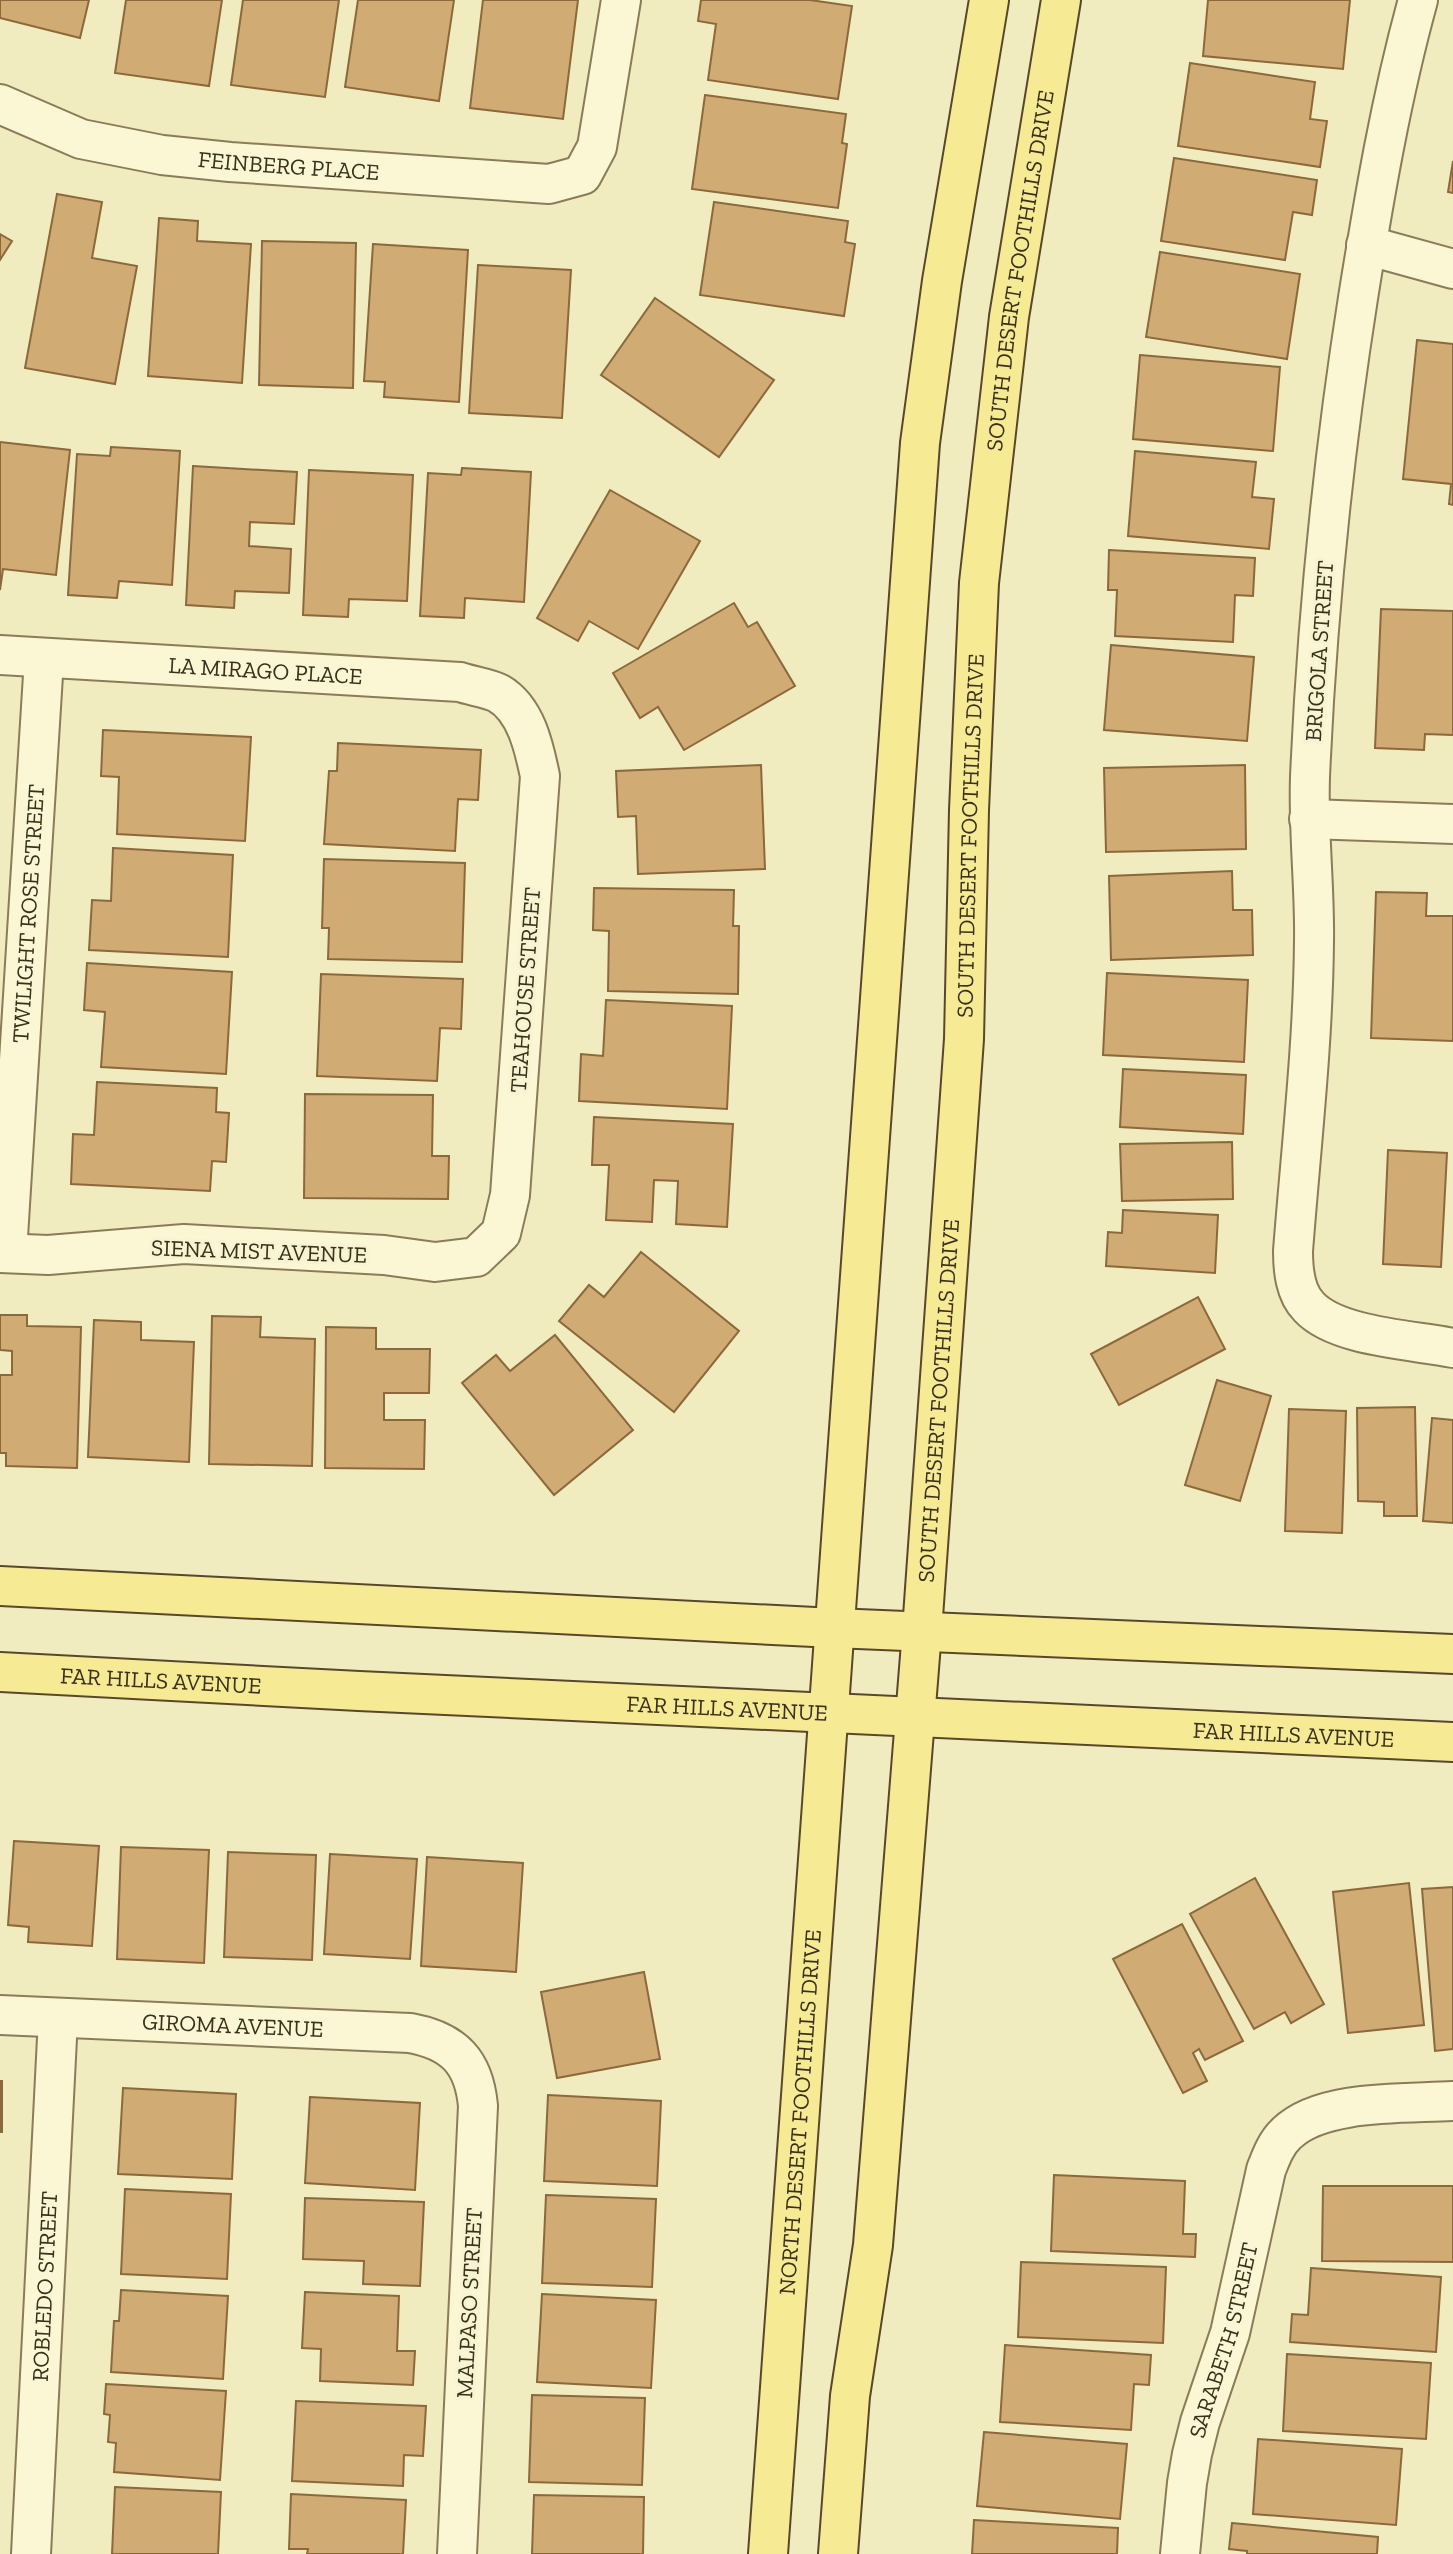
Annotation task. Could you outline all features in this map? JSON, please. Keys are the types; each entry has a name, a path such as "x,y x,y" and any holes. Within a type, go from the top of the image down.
{"main road":[{"path":"834,1628 920,443 942,281 989,0"},
{"name":"SOUTH DESERT FOOTHILLS DRIVE","path":"915,1717 964,1039 969,810 979,583 1009,317 1060,0"},
{"path":"0,1586 834,1628 1453,1654"},
{"name":"NORTH DESERT FOOTHILLS DRIVE","path":"768,2554 834,1628"},
{"name":"FAR HILLS AVENUE","path":"0,1672 828,1714 1453,1742"},
{"path":"838,2554 850,2396 873,2245 915,1717"}],"street":[{"name":"FEINBERG PLACE","path":"0,104 82,139 162,155 550,184 582,175 597,147 621,0"},
{"name":"BRIGOLA STREET","path":"1418,0 1390,116 1366,244 1329,512 1318,640 1309,819 1314,972 1293,1272 1308,1307 1325,1320 1345,1328 1453,1349"},
{"path":"1366,244 1453,269"},
{"name":"LA MIRAGO PLACE","path":"0,656 460,682 498,693 521,715"},
{"name":"TWILIGHT ROSE STREET","path":"4,1253 44,659"},
{"name":"TEAHOUSE STREET","path":"477,1257 501,1233 511,1184 540,776 534,747 521,715"},
{"path":"1309,819 1453,824"},
{"name":"SIENA MIST AVENUE","path":"4,1253 48,1255 184,1244 384,1255 435,1262 477,1257"},
{"name":"GIROMA AVENUE","path":"0,2015 410,2034 431,2037 447,2045 460,2057"},
{"name":"ROBLEDO STREET","path":"32,2554 58,2018"},
{"name":"MALPASO STREET","path":"457,2554 478,2106 477,2088 470,2070 460,2057"},
{"name":"SARABETH STREET","path":"1180,2554 1186,2483 1198,2432 1230,2333 1266,2170 1274,2150 1286,2133 1305,2119 1329,2110 1453,2101"}],"building":[{"path":"0,0 89,0 80,38 0,18"},
{"path":"126,0 222,0 209,86 115,73"},
{"path":"243,0 339,0 325,97 231,85"},
{"path":"358,0 454,0 439,101 345,87"},
{"path":"483,0 578,0 563,119 470,108"},
{"path":"701,0 810,0 852,6 838,99 708,80 716,24 698,21"},
{"path":"1208,0 1350,0 1343,69 1203,56"},
{"path":"1190,63 1315,82 1310,119 1327,121 1320,167 1178,146"},
{"path":"705,95 846,114 842,143 847,144 838,208 692,189"},
{"path":"1174,158 1317,180 1312,215 1293,212 1285,260 1161,241"},
{"path":"1453,161 1453,193 1448,192"},
{"path":"57,194 102,202 92,258 137,266 115,384 25,368"},
{"path":"714,202 848,221 845,242 855,244 844,316 700,295"},
{"path":"159,218 198,221 197,241 251,244 242,383 148,376"},
{"path":"0,234 12,241 0,260"},
{"path":"262,241 356,243 353,388 259,385"},
{"path":"373,244 468,250 459,402 384,397 385,382 364,381"},
{"path":"1160,252 1300,274 1287,359 1146,337"},
{"path":"478,265 571,270 562,418 469,413"},
{"path":"655,298 774,380 719,457 601,375"},
{"path":"1417,340 1453,344 1453,505 1449,504 1451,484 1403,479"},
{"path":"1140,355 1280,367 1273,451 1133,439"},
{"path":"0,442 70,450 56,575 3,569 0,590"},
{"path":"111,447 180,451 172,585 119,581 117,598 68,595 77,454 110,456"},
{"path":"1135,451 1256,462 1252,497 1274,499 1269,549 1128,536"},
{"path":"193,466 297,472 294,524 250,522 249,546 291,549 289,593 235,591 234,608 186,605"},
{"path":"462,468 531,472 524,602 465,598 464,618 420,616 428,473 461,475"},
{"path":"309,470 413,475 407,601 349,599 348,617 303,615"},
{"path":"610,490 700,541 638,649 589,621 578,641 537,618"},
{"path":"1109,550 1255,558 1253,596 1235,595 1233,642 1115,636 1117,590 1108,590"},
{"path":"734,603 748,627 757,622 795,686 684,750 658,707 640,718 613,673"},
{"path":"1381,609 1453,611 1453,735 1425,734 1424,750 1375,748"},
{"path":"1111,645 1254,657 1247,741 1104,730"},
{"path":"103,730 251,737 245,841 117,834 119,777 101,776"},
{"path":"338,743 481,750 478,800 458,799 455,851 324,844 329,771 337,771"},
{"path":"761,765 765,869 638,874 636,816 618,817 616,771"},
{"path":"1245,765 1246,849 1106,852 1104,768"},
{"path":"113,848 233,855 228,957 89,950 92,900 111,901"},
{"path":"324,859 465,863 462,962 328,959 329,928 322,928"},
{"path":"1232,871 1233,910 1252,910 1253,955 1111,960 1109,876"},
{"path":"594,888 734,890 733,926 739,926 738,994 608,991 609,931 593,930"},
{"path":"1376,892 1427,893 1426,916 1453,916 1453,1041 1371,1038"},
{"path":"87,963 232,972 226,1074 101,1067 105,1012 84,1010"},
{"path":"1107,973 1248,980 1244,1062 1103,1055"},
{"path":"321,974 463,979 461,1029 440,1028 437,1081 317,1076"},
{"path":"606,1000 732,1006 727,1109 579,1101 581,1054 603,1056"},
{"path":"1123,1069 1246,1075 1243,1134 1120,1127"},
{"path":"97,1082 217,1088 216,1112 229,1113 226,1162 212,1161 210,1191 71,1184 73,1134 94,1135"},
{"path":"305,1094 433,1095 432,1156 449,1156 448,1199 304,1198"},
{"path":"594,1117 733,1124 727,1227 676,1224 678,1181 654,1180 652,1222 606,1220 609,1165 592,1165"},
{"path":"1232,1142 1233,1199 1122,1201 1120,1144"},
{"path":"1388,1150 1447,1153 1441,1267 1383,1264"},
{"path":"1123,1210 1218,1215 1215,1273 1106,1266 1108,1232 1122,1233"},
{"path":"641,1252 739,1331 674,1412 559,1321 589,1285 604,1297"},
{"path":"1198,1297 1225,1349 1119,1405 1091,1354"},
{"path":"0,1315 27,1315 27,1326 81,1327 77,1468 6,1466 6,1453 0,1453 0,1375 12,1375 12,1351 0,1350"},
{"path":"212,1316 261,1317 260,1337 315,1339 312,1466 209,1464"},
{"path":"94,1320 141,1322 141,1340 194,1342 189,1462 88,1457"},
{"path":"326,1327 376,1328 376,1349 430,1349 429,1393 384,1393 384,1420 425,1420 424,1469 325,1468"},
{"path":"555,1335 633,1430 554,1495 462,1383 496,1355 510,1371"},
{"path":"1217,1380 1271,1396 1240,1501 1185,1485"},
{"path":"1415,1407 1417,1516 1384,1516 1384,1502 1358,1501 1357,1408"},
{"path":"1289,1409 1346,1411 1342,1533 1285,1531"},
{"path":"1432,1418 1453,1420 1453,1523 1423,1521"},
{"path":"14,1841 99,1846 92,1946 28,1942 29,1927 8,1925"},
{"path":"121,1847 209,1850 204,1963 117,1959"},
{"path":"228,1852 316,1855 312,1960 224,1957"},
{"path":"330,1854 417,1859 410,1959 324,1954"},
{"path":"427,1857 523,1863 516,1972 421,1966"},
{"path":"1255,1878 1324,2004 1291,2023 1285,2012 1254,2029 1190,1914"},
{"path":"1409,1883 1424,2025 1348,2033 1333,1892"},
{"path":"1453,1887 1453,2049 1435,2051 1422,1889"},
{"path":"1182,1924 1243,2041 1205,2060 1199,2049 1193,2053 1207,2081 1183,2093 1113,1959"},
{"path":"644,1972 660,2059 557,2078 541,1992"},
{"path":"2,2081 2,2132 0,2132"},
{"path":"123,2088 236,2094 232,2179 118,2174"},
{"path":"548,2095 661,2101 657,2186 544,2181"},
{"path":"310,2097 420,2103 415,2190 305,2183"},
{"path":"1054,2175 1185,2181 1183,2234 1196,2234 1195,2257 1051,2251"},
{"path":"1323,2186 1453,2186 1453,2262 1322,2261"},
{"path":"125,2189 231,2194 227,2279 121,2274"},
{"path":"546,2195 656,2199 652,2287 542,2283"},
{"path":"305,2198 424,2202 420,2286 363,2284 364,2261 303,2259"},
{"path":"1021,2262 1166,2267 1163,2343 1018,2337"},
{"path":"1311,2268 1441,2277 1436,2352 1290,2342 1292,2314 1308,2315"},
{"path":"121,2290 228,2296 223,2379 111,2372 114,2321 119,2321"},
{"path":"305,2292 399,2296 397,2351 415,2351 413,2385 320,2381 321,2349 302,2348"},
{"path":"542,2294 656,2300 651,2388 537,2382"},
{"path":"1005,2345 1151,2355 1149,2385 1134,2384 1131,2430 1000,2422"},
{"path":"1287,2354 1431,2363 1426,2439 1283,2431"},
{"path":"106,2384 226,2391 220,2480 114,2472 116,2443 108,2442 110,2415 104,2414"},
{"path":"532,2395 645,2398 642,2485 529,2482"},
{"path":"296,2401 426,2406 423,2456 404,2455 403,2486 292,2481"},
{"path":"984,2432 1127,2444 1120,2519 977,2506"},
{"path":"1258,2439 1402,2449 1396,2525 1253,2514"},
{"path":"115,2487 221,2492 218,2554 112,2554"},
{"path":"291,2494 406,2500 403,2554 307,2554 308,2549 289,2549"},
{"path":"534,2495 644,2497 643,2554 532,2554"},
{"path":"974,2520 1118,2528 1117,2554 972,2554"},
{"path":"1232,2523 1378,2537 1377,2554 1247,2554 1247,2551 1229,2549"}]}
